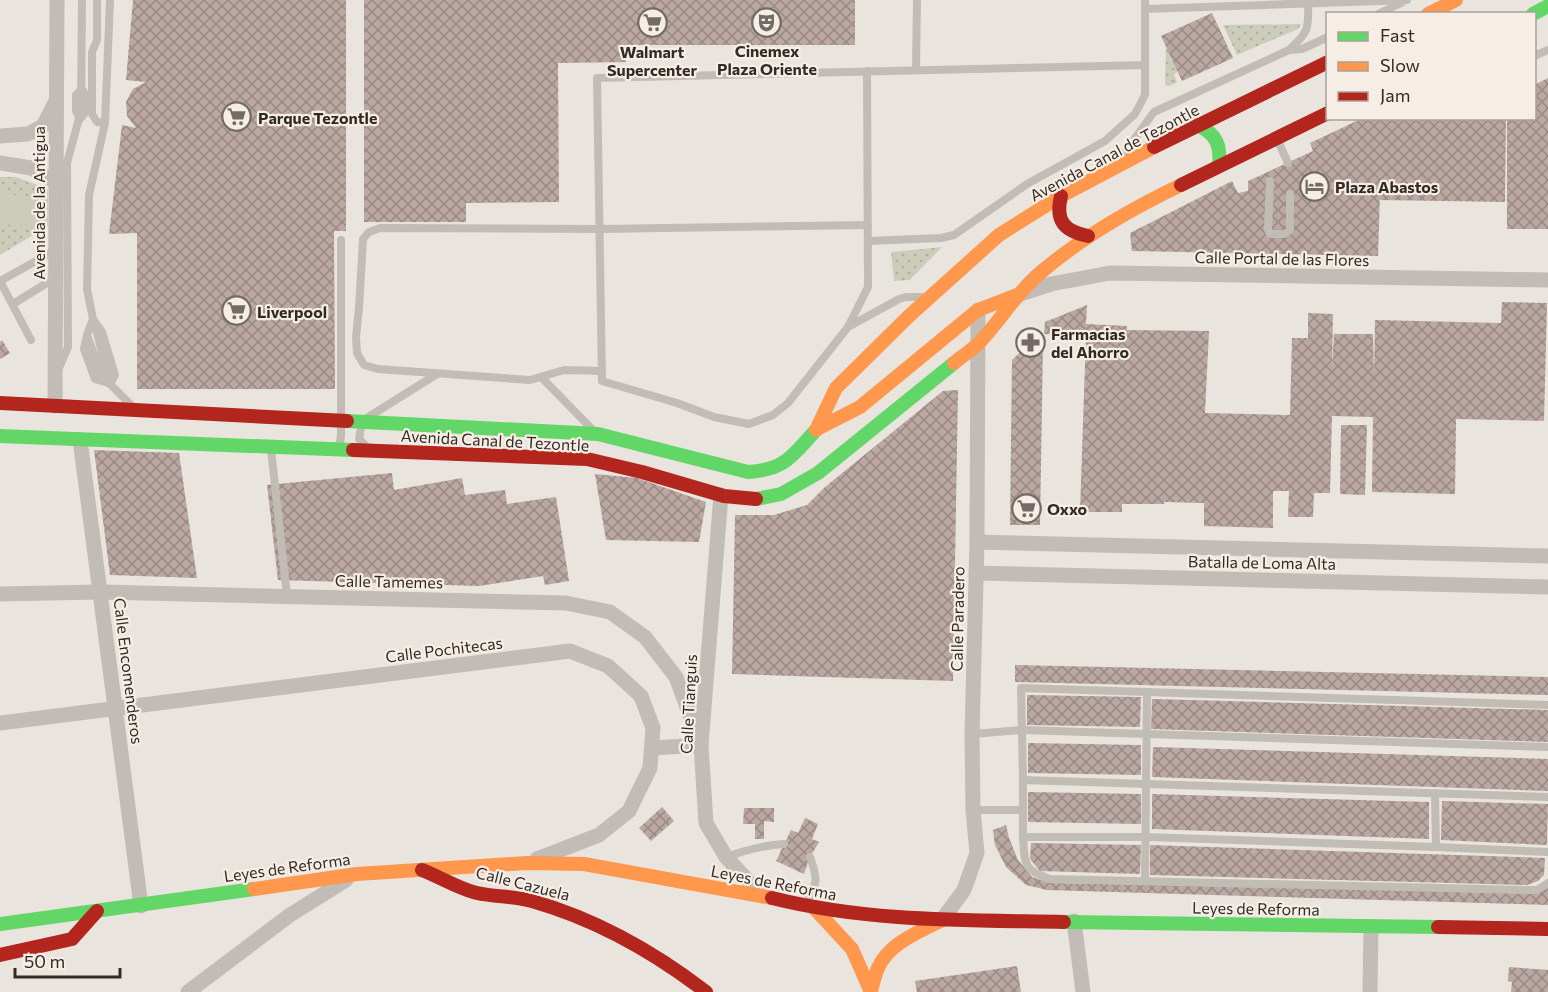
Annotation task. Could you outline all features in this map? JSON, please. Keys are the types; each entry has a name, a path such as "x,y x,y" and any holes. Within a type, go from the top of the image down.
{"main road":[{"path":"1432,12 1456,0"},
{"name":"Avenida Canal de Tezontle","path":"0,403 598,434 748,472 763,471 777,467 789,459 817,429 836,387 929,297 999,235 1061,196 1115,166 1326,63"},
{"name":"Avenida Canal de Tezontle","path":"0,436 587,459 629,468 721,495 748,499 768,498 792,490 818,473 979,343 1017,295 1039,273 1088,236 1149,200 1326,114"},
{"path":"1198,125 1214,134 1218,141 1221,152 1219,166"},
{"path":"1061,196 1058,205 1060,219 1067,229 1076,234 1088,236"},
{"name":"Avenida Canal de Tezontle","path":"817,429 860,407 978,310 1017,295"},
{"name":"Leyes de Reforma","path":"0,924 357,874 526,863 584,864 762,896 809,908 878,916 942,920 1548,929"},
{"name":"Calle Cazuela","path":"422,870 476,892 528,900 578,916 632,943 706,992"},
{"path":"809,908 852,949 871,992"},
{"path":"0,955 72,939 97,911"},
{"path":"871,992 879,965 888,953 942,920"}],"street":[{"name":"Avenida de la Antigua","path":"55,406 57,0"},
{"path":"0,136 28,134 43,126 56,100"},
{"path":"0,163 31,168 57,183"},
{"name":"Calle Portal de las Flores","path":"1017,295 1051,284 1110,273 1548,280"},
{"name":"Calle Paradero","path":"942,920 964,890 977,853 973,810 972,734 977,542 978,310"},
{"name":"Calle Encomenderos","path":"80,440 141,906"},
{"name":"Calle Tianguis","path":"721,495 701,745 706,823 726,857 762,896"},
{"name":"Batalla de Loma Alta","path":"977,542 1548,556"},
{"name":"Batalla de Loma Alta","path":"976,573 1548,587"},
{"name":"Calle Tamemes","path":"0,594 100,592 566,603 610,612 645,637 676,677 701,745"},
{"name":"Calle Pochitecas","path":"0,723 570,651 608,666 641,696 653,728 650,768 629,811 599,835 526,863"},
{"path":"652,748 701,745"},
{"path":"188,992 290,915 357,874"},
{"path":"1074,921 1083,992"},
{"path":"1370,992 1371,927"}],"lane":[{"path":"56,378 68,347 67,163 80,119 82,0"},
{"path":"97,0 97,40 92,52 92,114 98,122 105,123"},
{"path":"110,0 105,123 88,195 87,289 110,384"},
{"path":"916,0 916,69"},
{"path":"868,241 954,235 1027,184 1105,141 1135,114 1145,95 1145,0"},
{"path":"1145,9 1407,0"},
{"path":"1382,12 1407,0"},
{"path":"1115,166 1154,112 1289,50 1304,37 1309,27 1308,4"},
{"path":"1289,50 1302,49 1326,38"},
{"path":"867,71 868,287 848,327 788,403 773,415 749,424 714,417 677,402 602,381 597,78 916,69 1145,65"},
{"path":"77,130 92,114"},
{"path":"1276,138 1288,163"},
{"path":"1270,181 1268,229 1270,234 1285,234 1290,230 1290,194"},
{"path":"602,371 564,370 530,380 378,369 364,365 357,353 356,337 360,308 363,239 369,231 380,228 599,229 868,225"},
{"path":"333,450 340,443 340,240"},
{"path":"31,339 0,281 56,250"},
{"path":"13,304 56,277"},
{"path":"848,327 899,299 929,297"},
{"path":"93,319 87,335 102,376 135,410"},
{"path":"370,451 359,439 362,421 438,373"},
{"path":"541,377 598,434"},
{"path":"270,447 287,596"},
{"path":"1548,705 1021,688 1023,837 1025,863 1035,874 1050,879 1526,890 1538,890 1548,883"},
{"path":"1145,881 1147,692"},
{"path":"972,734 1022,730 1548,747"},
{"path":"1023,780 1548,797"},
{"path":"1435,793 1436,847"},
{"path":"973,810 1023,810"},
{"path":"1023,837 1146,837 1548,852"},
{"path":"726,857 747,849 784,844"},
{"path":"809,908 817,875 810,857"}],"green space":[{"path":"1301,24 1298,29 1237,55 1223,25"},
{"path":"1166,46 1178,72 1174,74 1177,83 1168,86 1165,85"},
{"path":"0,177 16,177 48,189 48,226 0,255"},
{"path":"0,194 45,198 42,227 0,224"},
{"path":"942,247 910,280 894,281 891,252"}],"building":[{"name":"Parque Tezontle","path":"133,0 346,0 346,231 334,231 335,389 137,389 137,233 109,234 122,125 136,128 127,116 126,102 133,89 146,82 126,80"},
{"path":"364,0 855,0 855,45 626,45 626,62 558,63 559,202 466,203 466,222 364,222"},
{"path":"1212,13 1233,58 1182,81 1161,36"},
{"path":"1548,78 1548,229 1507,229 1507,120 1536,120 1536,84"},
{"name":"Plaza Abastos","path":"1359,120 1506,120 1505,202 1380,200 1380,193 1378,256 1132,251 1130,233 1232,181 1238,193 1248,191 1248,181 1313,151 1310,143"},
{"path":"1502,302 1547,303 1544,421 1456,419 1455,494 1372,492 1373,417 1332,416 1330,493 1314,493 1313,517 1288,517 1289,491 1273,491 1273,528 1204,526 1204,503 1122,504 1122,512 1080,512 1086,335 1044,334 1045,322 1087,305 1086,324 1127,326 1127,330 1209,331 1205,413 1290,415 1292,338 1308,338 1308,313 1333,314 1332,368 1334,334 1373,334 1374,375 1375,320 1501,323"},
{"path":"2,340 10,353 0,359 0,342"},
{"path":"1043,342 1040,525 1010,525 1012,360 1030,343"},
{"path":"958,390 953,681 732,674 735,515 774,515 807,505 825,487 943,391"},
{"path":"1341,425 1367,425 1365,495 1340,494"},
{"path":"94,450 179,453 197,578 110,575"},
{"path":"392,473 394,490 462,478 465,495 505,490 507,504 556,497 569,581 545,585 543,576 479,586 278,580 267,485"},
{"path":"595,474 637,478 706,502 699,542 606,540"},
{"path":"1015,665 1548,677 1548,695 1015,682"},
{"path":"1027,695 1141,697 1140,727 1027,725"},
{"path":"1152,699 1548,710 1548,742 1151,729"},
{"path":"1028,743 1141,745 1141,775 1028,773"},
{"path":"1153,747 1548,759 1548,791 1152,777"},
{"path":"1028,792 1141,794 1141,824 1028,822"},
{"path":"1152,794 1429,802 1429,839 1152,829"},
{"path":"1442,801 1548,804 1547,845 1441,840"},
{"path":"662,807 674,821 651,841 639,828"},
{"path":"744,808 774,808 774,822 764,821 764,839 755,839 755,824 743,824"},
{"path":"805,818 818,824 812,839 819,842 804,874 776,861 791,830 798,833"},
{"path":"1006,825 1018,860 1032,877 1050,883 1539,892 1548,888 1548,905 1047,890 1026,885 1006,867 995,845 993,830"},
{"path":"1031,843 1141,845 1140,874 1040,871 1030,859"},
{"path":"1150,845 1545,858 1544,875 1538,881 1527,885 1150,875"},
{"path":"1017,966 1021,992 917,992 915,981"},
{"path":"1509,967 1548,970 1548,992 1511,992 1512,982 1508,981"}],"traffic: fast":[{"path":"1536,12 1548,6"},
{"path":"1198,125 1214,137 1218,146 1219,166"},
{"path":"756,499 781,494 818,473 954,363"},
{"path":"347,421 598,434 748,472 761,471 779,465 794,454 816,430"},
{"path":"0,436 353,450"},
{"path":"0,924 254,889"},
{"path":"1064,922 1438,927"}],"traffic: slow":[{"path":"1432,12 1456,0"},
{"path":"816,430 836,388 909,316 999,235 1061,196 1154,147"},
{"path":"954,363 979,343 1023,289 1056,260 1108,224 1181,185"},
{"path":"817,429 860,407 978,310 1017,295"},
{"path":"254,889 357,874 526,863 584,864 772,898"},
{"path":"815,909 852,949 871,992"},
{"path":"871,991 878,968 889,952 906,939 942,920"}],"traffic: jam":[{"path":"1154,147 1326,63"},
{"path":"1181,185 1326,114"},
{"path":"1061,196 1059,212 1063,223 1067,228 1088,236"},
{"path":"0,403 347,421"},
{"path":"353,450 587,459 724,496 756,499"},
{"path":"422,870 470,891 532,901 578,917 645,950 706,992"},
{"path":"772,898 844,912 881,916 1064,922"},
{"path":"0,955 72,939 97,911"},
{"path":"1438,927 1548,929"}],"place":[{"name":"Cinemex Plaza Oriente","path":"767,22"},
{"name":"Walmart Supercenter","path":"652,23"},
{"name":"Parque Tezontle","path":"237,117"},
{"name":"Plaza Abastos","path":"1314,186"},
{"name":"Liverpool","path":"236,311"},
{"name":"Farmacias del Ahorro","path":"1030,342"},
{"name":"Oxxo","path":"1026,508"}]}
